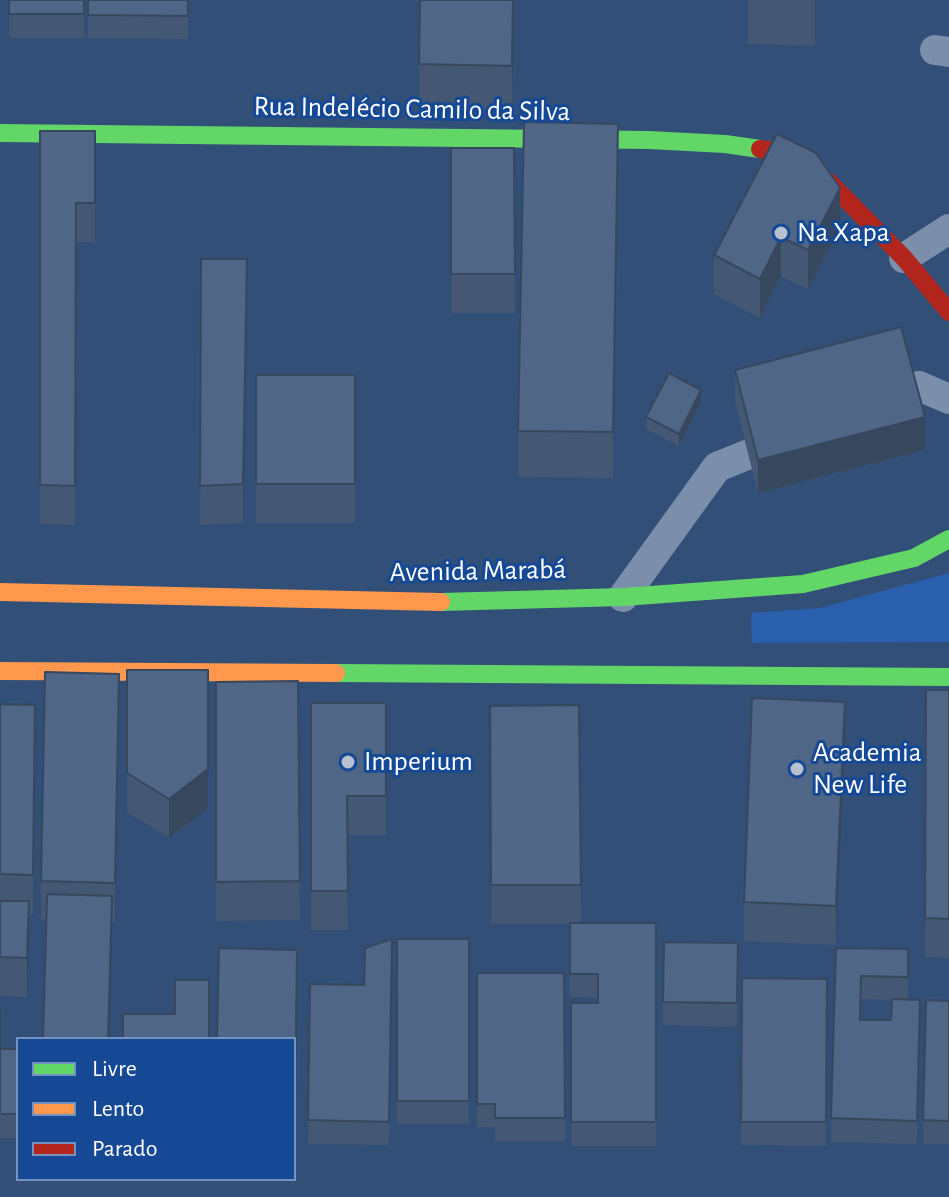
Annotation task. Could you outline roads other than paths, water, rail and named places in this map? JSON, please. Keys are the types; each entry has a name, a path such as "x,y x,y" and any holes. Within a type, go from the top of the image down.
{"main road":[{"name":"Rua Indelécio Camilo da Silva","path":"0,133 649,140 725,144 789,153 830,183 945,299"},
{"name":"Avenida Marabá","path":"0,592 444,602 623,597 803,584 914,558 949,539"},
{"path":"0,671 949,677"}],"lane":[{"path":"904,258 949,229"},
{"path":"861,409 919,386 949,399"},
{"path":"623,597 717,467 803,432"}],"place":[{"name":"Na Xapa","path":"781,233"},
{"name":"Imperium","path":"348,762"},
{"name":"Academia New Life","path":"797,769"}]}
